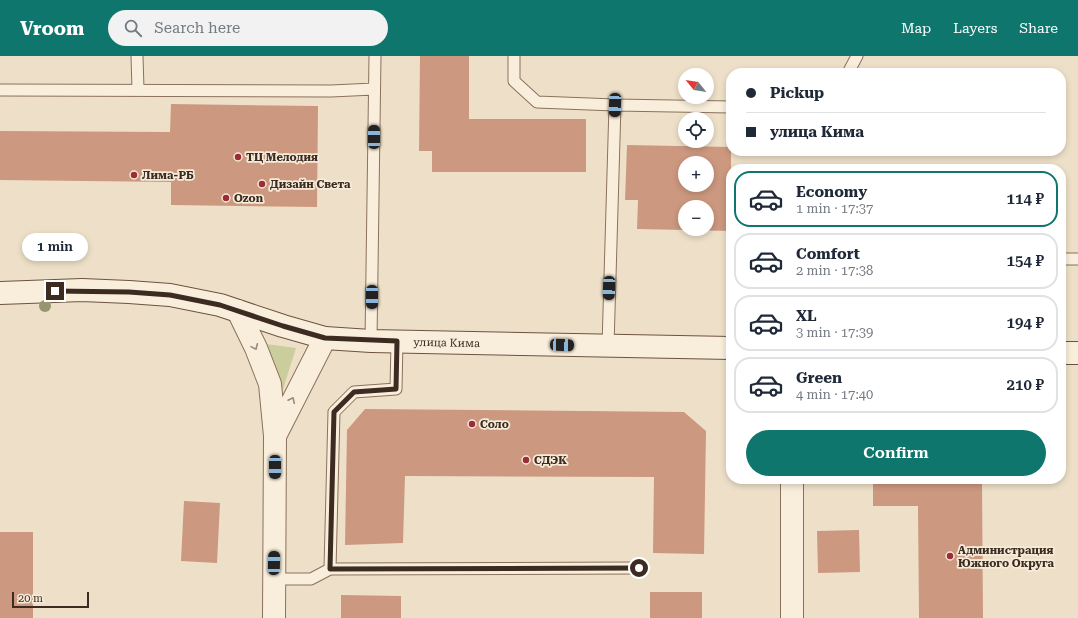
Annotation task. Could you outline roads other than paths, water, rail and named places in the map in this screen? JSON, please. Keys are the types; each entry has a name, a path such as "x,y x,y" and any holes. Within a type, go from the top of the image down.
{"street":[{"name":"улица Кима","path":"0,293 82,290 170,295 220,305 325,338 371,341 726,348"},
{"path":"238,311 256,348 270,384 275,436 274,618"},
{"path":"275,436 325,338"},
{"path":"1066,353 1078,353"},
{"path":"792,484 792,618"}],"lane":[{"path":"137,56 138,90"},
{"path":"371,341 375,56"},
{"path":"514,56 514,81 537,102 726,107"},
{"path":"851,68 857,56"},
{"path":"0,90 331,91 374,89"},
{"path":"608,346 615,105"},
{"path":"1066,259 1078,258"},
{"path":"330,569 334,412 354,392 396,389 397,341"},
{"path":"274,579 311,579 330,569 639,568"}],"place":[{"name":"ТЦ Мелодия","path":"238,157"},
{"name":"Лима-РБ","path":"134,175"},
{"name":"Дизайн Света","path":"262,184"},
{"name":"Ozon","path":"226,198"},
{"name":"Соло","path":"472,424"},
{"name":"СДЭК","path":"526,460"},
{"name":"Администрация Южного Округа","path":"950,556"}]}
